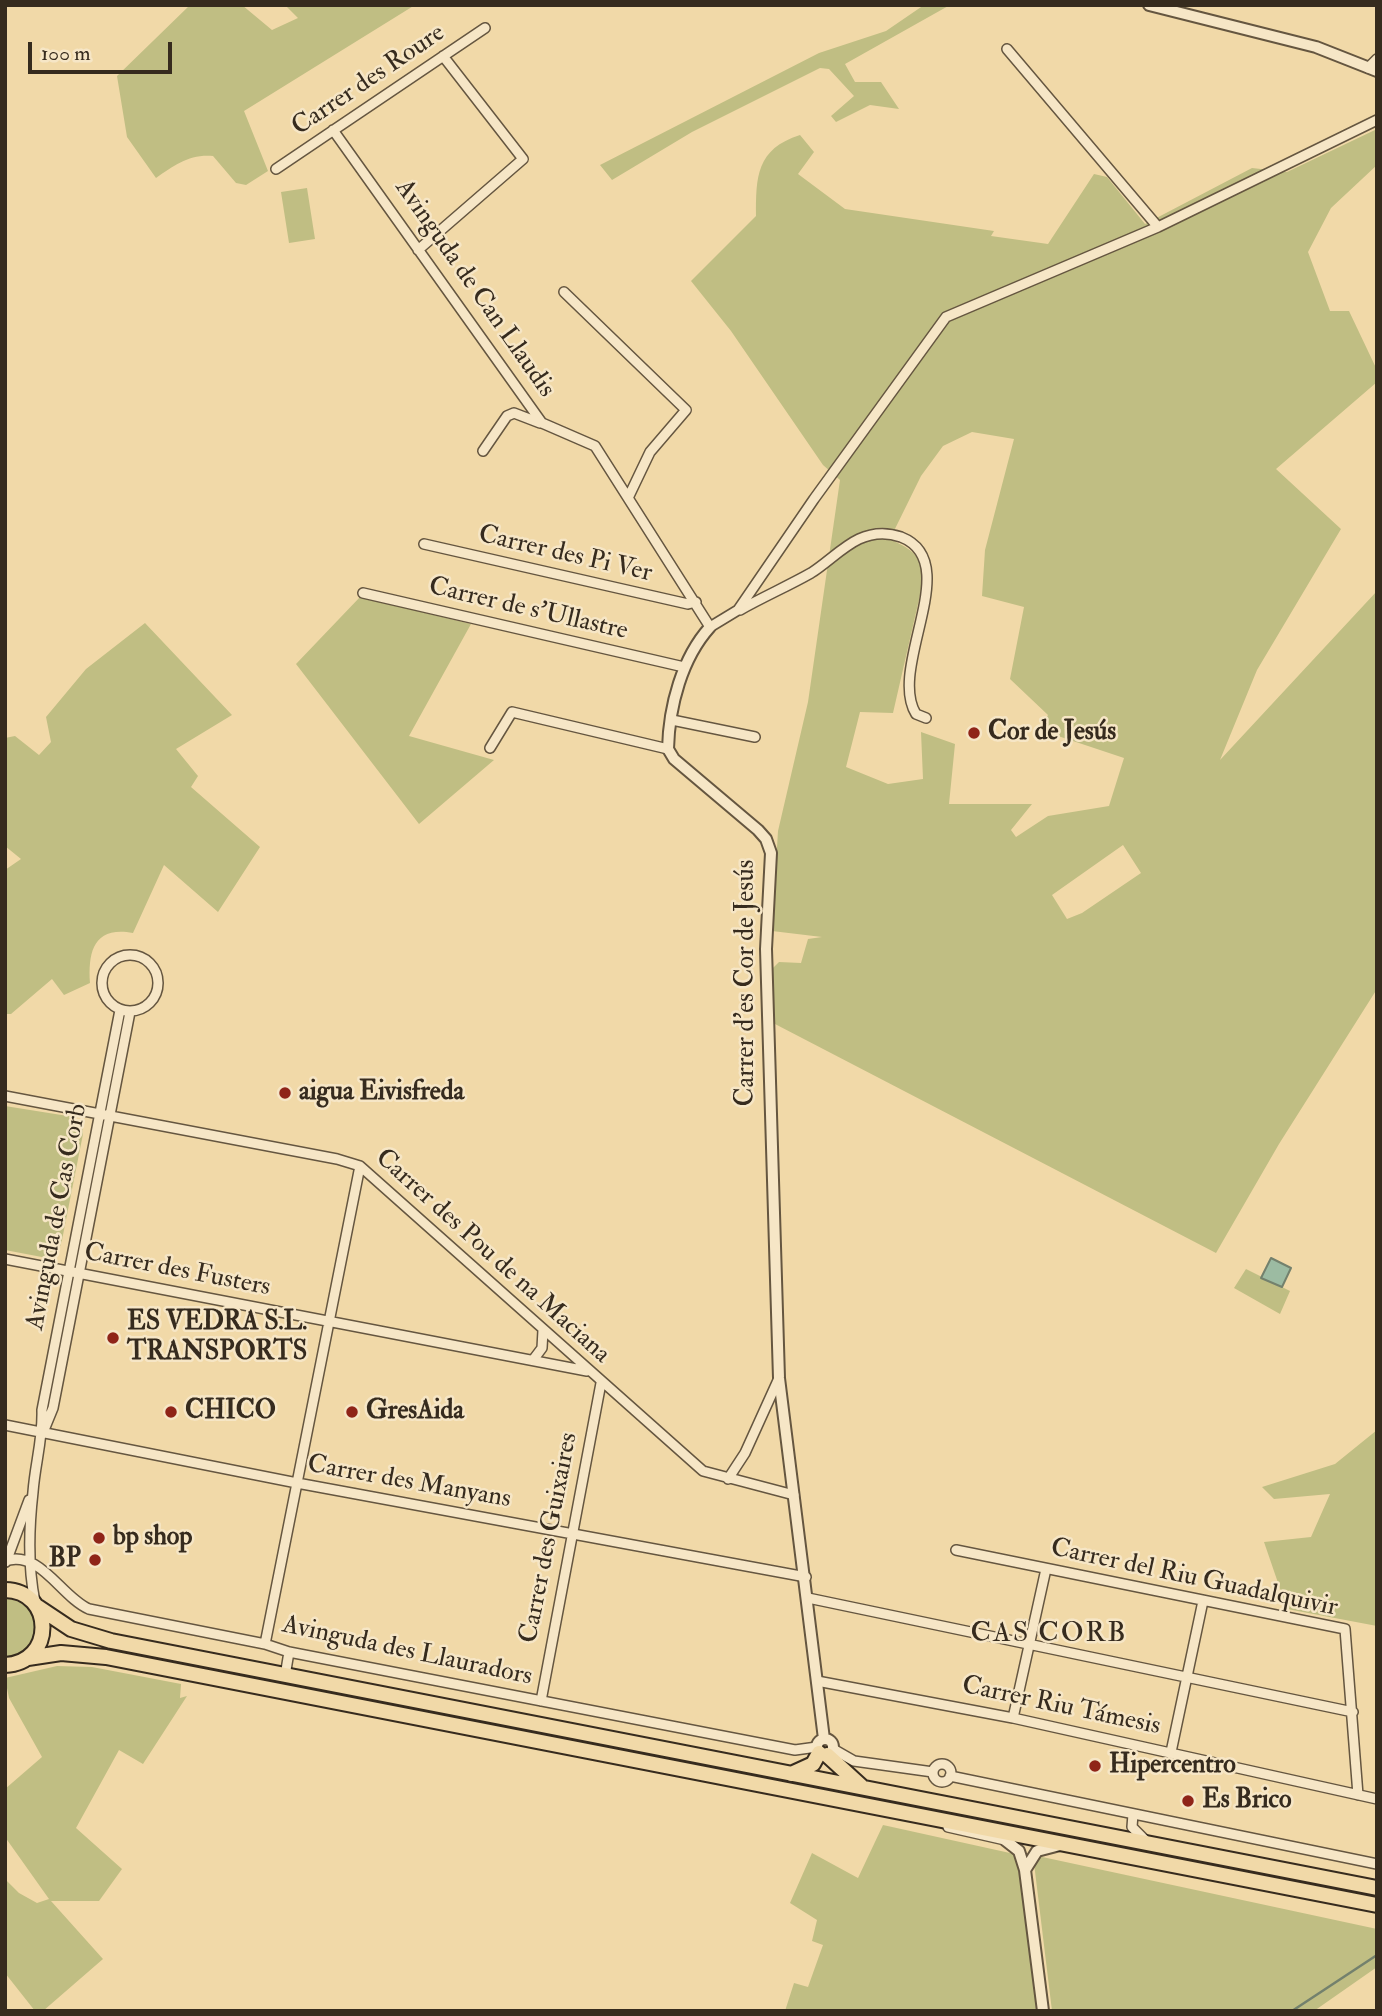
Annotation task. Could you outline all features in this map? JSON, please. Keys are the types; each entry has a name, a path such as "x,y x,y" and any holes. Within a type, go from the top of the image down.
{"main road":[{"path":"5,1590 19,1592 60,1623 96,1638 1377,1888"},
{"path":"28,1658 39,1646 44,1630 36,1605"},
{"path":"5,1665 61,1653 106,1657 1377,1905"},
{"path":"791,1774 813,1764 824,1749 848,1777 865,1788"}],"street":[{"path":"1149,5 1306,45 1372,69 1377,59"},
{"name":"Carrer des Roure","path":"276,169 485,28"},
{"path":"1007,49 1158,227"},
{"path":"418,250 523,159 443,56"},
{"path":"738,610 946,317 1158,227 1377,120"},
{"name":"Avinguda de Can Llaudis","path":"333,130 542,423 595,446 710,626"},
{"path":"564,292 686,410 650,452 629,496"},
{"path":"483,452 507,416 514,412 542,423"},
{"path":"490,748 512,712 668,749 684,667 694,645 710,626 809,574 858,539 879,533 911,541 923,557 929,578 907,692 916,713 926,718"},
{"name":"Carrer des Pi Ver","path":"424,544 675,601 696,602"},
{"name":"Carrer de s'Ullastre","path":"363,593 684,667"},
{"path":"672,720 755,737"},
{"name":"Carrer d'es Cor de Jesús","path":"668,749 674,759 758,830 766,839 771,853 766,949 779,1378 817,1681"},
{"path":"131,955 139,956 154,967 159,984 153,1001 147,1007 125,1011 105,998 102,978 112,961 131,955"},
{"name":"Avinguda de Cas Corb","path":"33,1492 43,1432 43,1407 69,1271 99,1115 125,1011"},
{"name":"Avinguda de Cas Corb","path":"43,1432 52,1411 80,1273 110,1117 125,1011"},
{"name":"Carrer des Pou de na Maciana","path":"5,1096 337,1159 360,1166 703,1471 794,1495"},
{"path":"265,1644 360,1166"},
{"name":"Carrer des Fusters","path":"5,1259 589,1372"},
{"path":"533,1360 542,1348 543,1330"},
{"path":"728,1479 745,1453 779,1378"},
{"name":"Carrer des Guixaires","path":"541,1701 601,1383"},
{"name":"Carrer des Manyans","path":"5,1424 297,1483 806,1577"},
{"path":"6,1562 33,1492"},
{"path":"33,1492 31,1562 36,1605"},
{"path":"5,1546 20,1526"},
{"name":"Carrer del Riu Guadalquivir","path":"957,1550 1345,1629 1358,1795"},
{"path":"6,1562 19,1559 31,1562"},
{"name":"Avinguda des Llauradors","path":"31,1562 76,1604 89,1609 265,1644 289,1652 795,1750 824,1749"},
{"path":"1013,1718 1046,1569"},
{"path":"808,1598 1353,1712"},
{"path":"1171,1752 1203,1601"},
{"path":"285,1676 289,1652"},
{"path":"817,1681 824,1749 854,1760 933,1772 941,1782 950,1776 1377,1864"},
{"name":"Carrer Riu Támesis","path":"817,1681 1013,1718 1377,1800"},
{"path":"1133,1814 1132,1827 1150,1844"},
{"path":"928,1817 958,1830 1005,1840 1019,1851 1025,1870 1043,2011"},
{"path":"1025,1870 1037,1851 1068,1845"}],"shaded area":[{"path":"190,5 242,5 272,30 298,18 285,5 415,5 244,111 268,171 246,185 236,183 213,156 189,159 156,178 127,137 117,76"},
{"path":"924,5 950,5 845,64 855,82 881,82 899,109 870,105 836,122 831,116 854,96 829,69 820,68 692,132 612,180 600,165 819,53 886,31"},
{"path":"1377,129 1377,165 1331,208 1308,252 1330,311 1349,311 1377,370 1377,382 1276,469 1341,529 1257,670 1220,760 1377,591 1377,989 1279,1144 1216,1253 775,1024 771,970 779,962 801,963 808,939 822,937 772,931 778,831 808,702 840,480 823,465 731,331 691,281 756,216 758,177 767,156 785,141 800,135 814,152 798,174 845,209 994,231 991,236 1048,244 1094,174 1107,177 1145,224 1252,168 1287,172","holes":["972,432 1014,439 985,550 982,596 1024,607 1010,679 1048,715 1040,730 1124,758 1109,806 1048,816 1016,837 1011,830 1032,804 949,804 955,744 921,732 923,779 888,784 846,767 860,712 893,713 923,582 915,554 890,539 921,476 943,446","1123,845 1141,873 1082,913 1067,919 1052,895"]},
{"path":"307,188 315,239 289,243 281,192"},
{"path":"360,597 471,624 409,736 494,760 419,824 296,664"},
{"path":"145,623 232,715 176,749 198,776 191,787 260,847 218,912 164,865 133,933 110,933 96,943 90,961 90,983 64,995 52,979 11,1014 5,1014 5,870 21,859 5,846 5,738 15,736 39,755 51,742 46,717 86,669"},
{"path":"5,1106 74,1117 82,1124 83,1134 62,1240 58,1253 47,1258 5,1250"},
{"path":"1271,1258 1291,1268 1282,1287 1261,1278"},
{"path":"1246,1269 1290,1291 1280,1314 1234,1288"},
{"path":"1377,1430 1377,1626 1287,1609 1264,1542 1311,1537 1330,1494 1274,1499 1262,1487 1335,1464"},
{"path":"5,1598 25,1603 37,1619 35,1634 25,1651 5,1658"},
{"path":"57,1666 92,1667 181,1684 180,1698 187,1696 143,1764 119,1750 76,1828 122,1869 99,1901 51,1901 103,1959 43,2011 35,2011 5,1973 5,1879 19,1893 37,1903 49,1899 5,1837 5,1789 42,1757 9,1698 5,1678"},
{"path":"883,1825 1019,1855 1042,2011 785,2011 794,1983 808,1987 823,1945 812,1941 817,1920 790,1903 812,1853 858,1878"},
{"path":"1033,1855 1377,1929 1377,1967 1314,2011 1052,2011"}],"waterway":[{"path":"1292,2011 1377,1955"}],"place":[{"name":"Cor de Jesús","path":"974,733"},
{"name":"aigua Eivisfreda","path":"285,1093"},
{"name":"ES VEDRA S.L. TRANSPORTS","path":"113,1338"},
{"name":"CHICO","path":"171,1412"},
{"name":"GresAida","path":"352,1412"},
{"name":"bp shop","path":"99,1538"},
{"name":"BP","path":"95,1560"},
{"name":"Hipercentro","path":"1095,1766"},
{"name":"Es Brico","path":"1188,1801"}],"district":[{"name":"CAS CORB","path":"1049,1635"}]}
